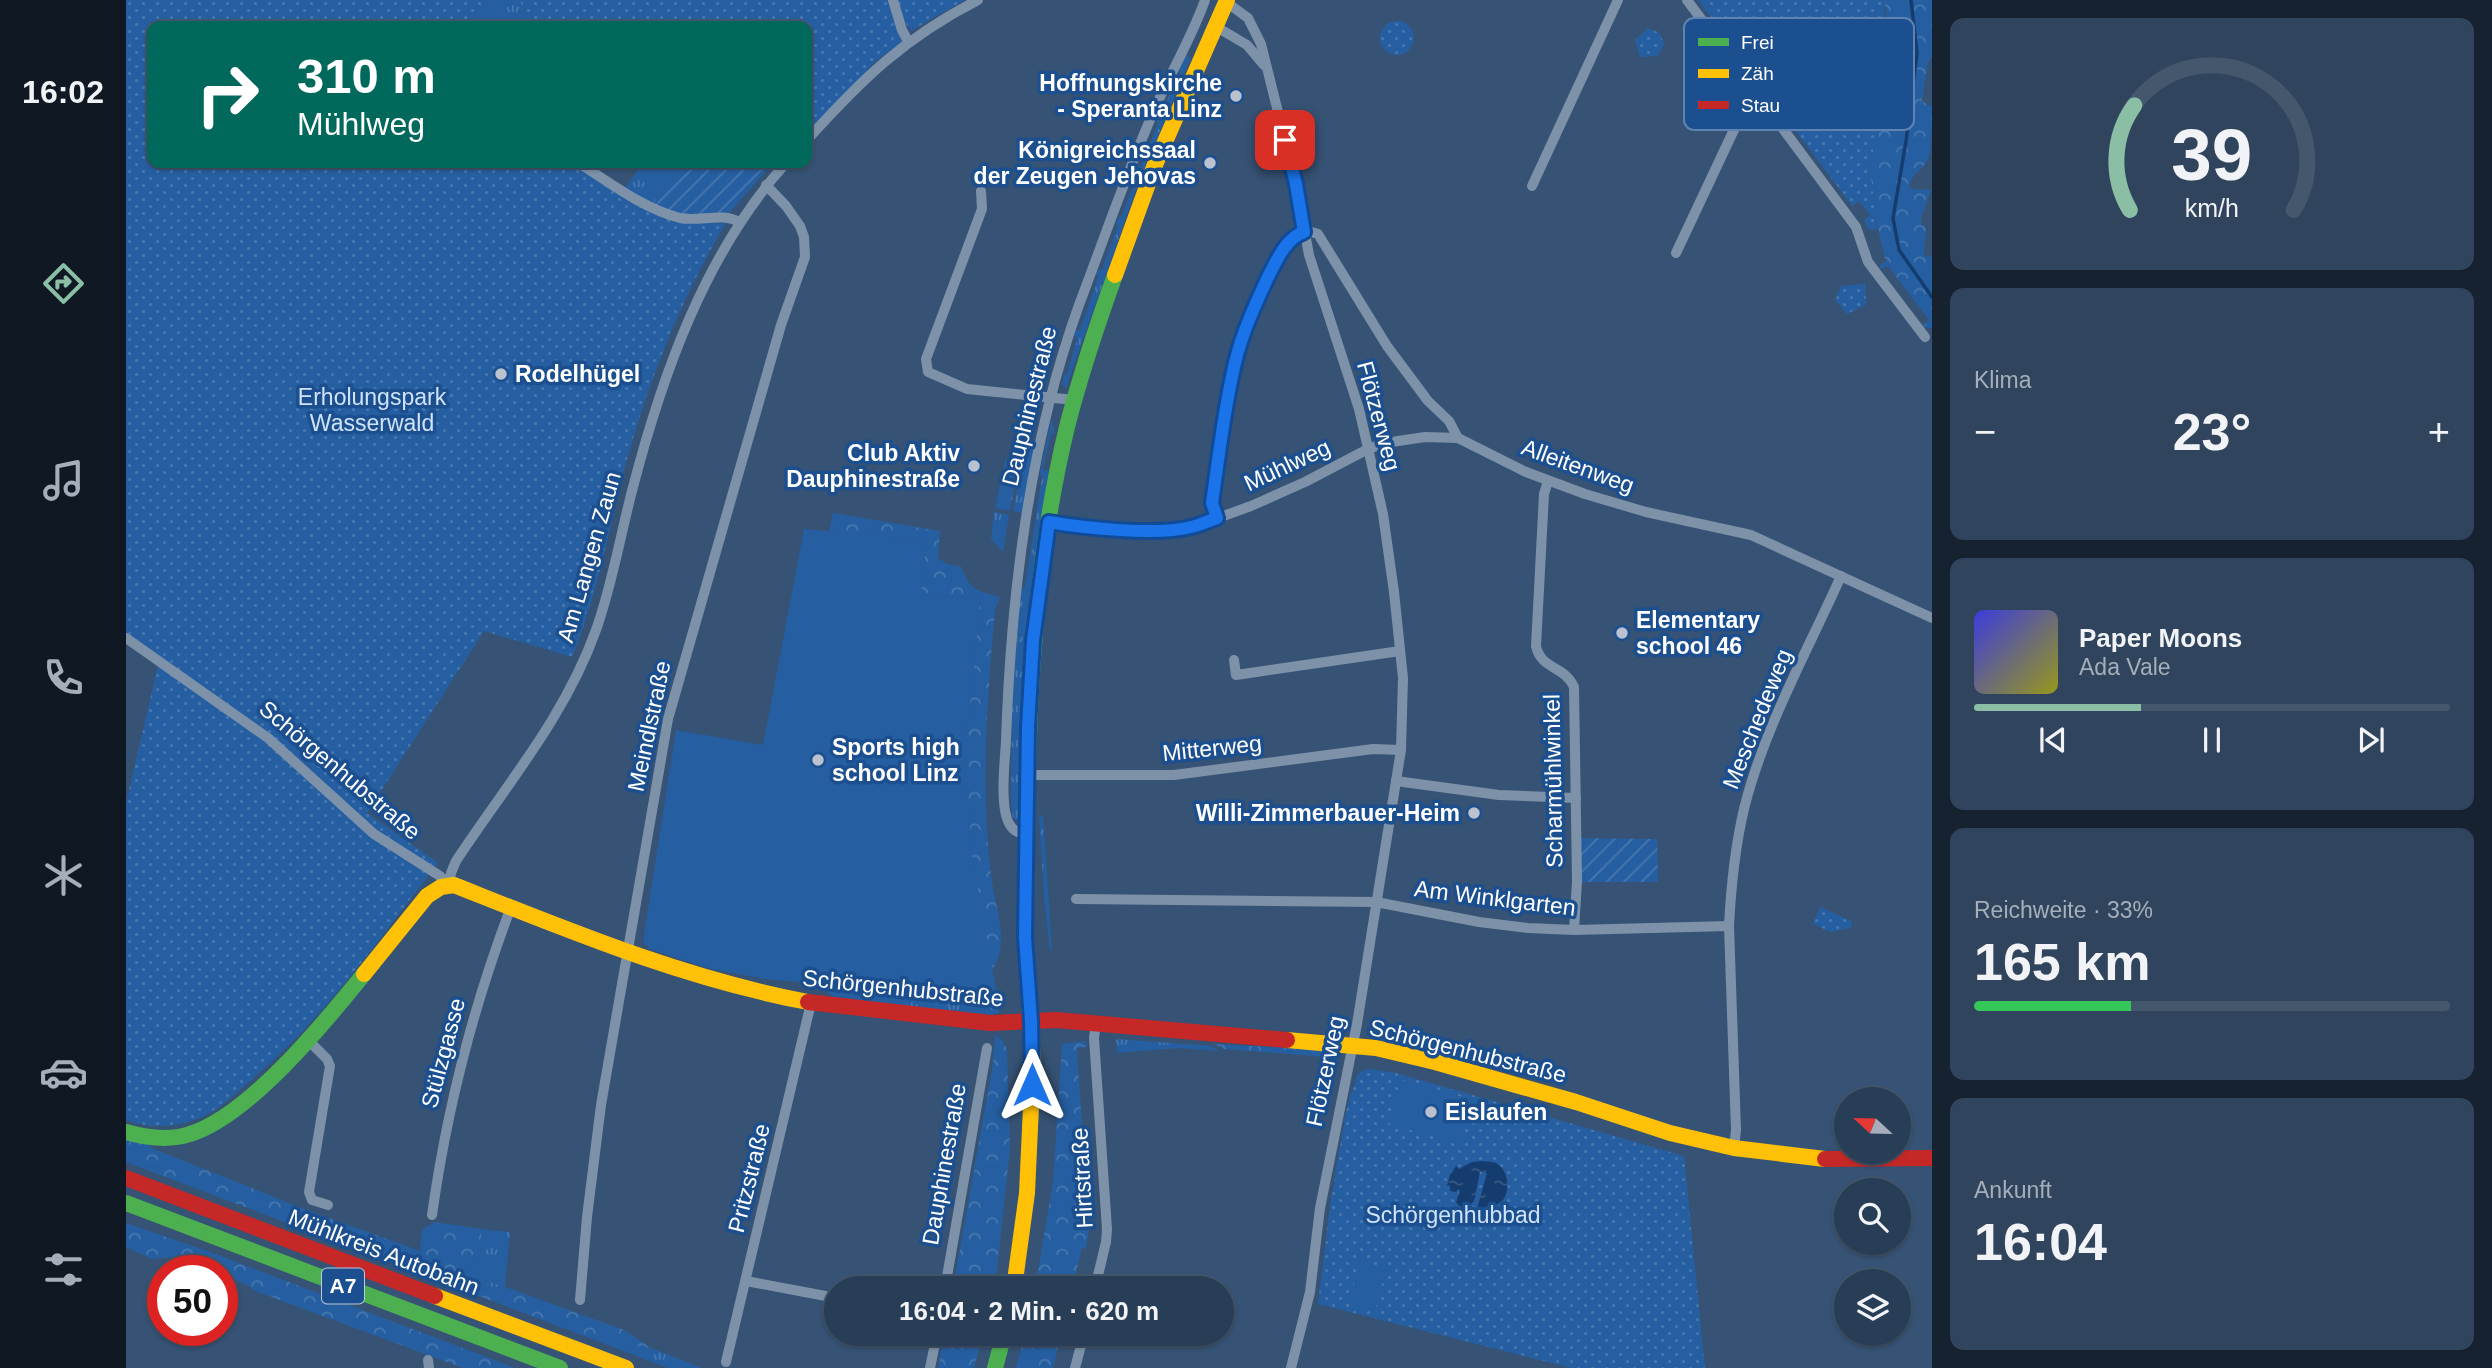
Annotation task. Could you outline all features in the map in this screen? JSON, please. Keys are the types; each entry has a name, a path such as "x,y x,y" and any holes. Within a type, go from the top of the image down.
{"main road":[{"name":"Dauphinestraße","path":"1016,1276 1023,1236 1030,1151 1033,1063 1025,937 1028,727 1033,640 1049,522 1074,400 1096,328 1174,118 1226,1"},
{"name":"Schörgenhubstraße","path":"449,885 464,888 628,953 722,984 811,1003 990,1023 1096,1023 1376,1048 1576,1102 1670,1133 1734,1148 1819,1159 1932,1158"},
{"path":"126,1132 144,1137 172,1138 207,1128 229,1114 309,1041 427,896 434,890 449,885"},
{"name":"Mühlkreis Autobahn","path":"126,1178 626,1368"},
{"name":"Mühlkreis Autobahn","path":"126,1203 560,1368"},
{"path":"995,1368 1001,1346"}],"street":[{"path":"893,0 906,38"},
{"path":"812,135 861,81 906,38 978,0"},
{"name":"Dauphinestraße","path":"1028,835 1012,829 1006,812 1007,713 1019,564 1038,454 1070,330 1138,147 1172,70 1196,27 1205,0"},
{"path":"1532,186 1618,0"},
{"path":"1687,0 1700,18"},
{"name":"Flötzerweg","path":"1226,1 1242,12 1255,29 1296,184 1309,256 1359,409 1382,514 1403,687 1401,750 1353,1046 1320,1208 1308,1304 1291,1368"},
{"name":"Flötzerweg","path":"1215,26 1247,45 1258,55 1267,70"},
{"path":"1676,253 1734,130"},
{"path":"1783,130 1856,228 1868,262 1925,337"},
{"path":"587,168 630,195 671,215 697,219 727,217 739,222"},
{"name":"Am Langen Zaun","path":"449,885 456,861 551,723 588,649 601,613 643,451 665,384 708,280 739,222 781,168"},
{"name":"Meindlstraße","path":"580,1300 593,1161 668,719 781,325 805,257 804,237 800,226 780,198 766,185"},
{"path":"981,191 982,209 925,365 933,375 967,389 1074,400"},
{"path":"1217,518 1212,503 1228,396 1240,344 1284,247 1295,235 1304,232"},
{"name":"Alleitenweg","path":"1304,232 1318,234 1387,346 1428,401 1449,421 1458,438 1548,481 1611,502 1751,535 1932,618"},
{"name":"Mühlweg","path":"1049,522 1072,526 1165,530 1190,528 1305,482 1368,449 1401,439 1458,438"},
{"name":"Scharmühlwinkel","path":"1548,481 1544,494 1536,646 1538,655 1544,662 1564,672 1570,677 1574,687 1577,881 1574,930"},
{"name":"Meschedeweg","path":"1729,926 1735,859 1753,779 1777,718 1841,576"},
{"name":"Schörgenhubstraße","path":"126,638 241,717 291,758 374,834 440,876 449,885"},
{"path":"1234,660 1236,675 1400,651"},
{"name":"Mitterweg","path":"1028,775 1174,775 1373,749 1401,750"},
{"path":"1396,781 1508,796 1576,798"},
{"name":"Am Winklgarten","path":"1076,899 1376,902 1528,928 1574,930 1729,926"},
{"name":"Stülzgasse","path":"432,1215 446,1124 460,1061 476,1005 511,907"},
{"path":"1729,926 1736,1130 1734,1148"},
{"name":"Pritzstraße","path":"726,1362 811,1003"},
{"name":"Hirtstraße","path":"1096,1023 1094,1038 1107,1229 1098,1276"},
{"path":"309,1041 327,1059 330,1066 309,1192 312,1200 328,1205"},
{"name":"Dauphinestraße","path":"947,1276 987,1048"},
{"path":"746,1281 824,1296"},
{"path":"930,1368 935,1346"},
{"path":"1075,1368 1081,1346"}],"green space":[{"name":"Erholungspark Wasserwald","path":"126,0 490,0 469,21 147,21 147,168 579,168 628,197 679,222 726,223 684,302 651,385 632,442 591,604 572,657 484,631 367,813 438,863 350,977 277,1057 210,1113 185,1123 165,1126 126,1120 126,803 158,665 126,642"},
{"path":"490,0 519,0 532,21 512,21 509,18 504,21 469,21"},
{"path":"519,0 890,0 902,43 877,60 812,129 812,21 532,21"},
{"path":"898,0 965,0 911,31 902,17"},
{"path":"1698,0 1884,0 1885,18 1712,18"},
{"path":"1884,0 1932,0 1932,56 1928,63 1922,101 1932,107 1931,146 1929,157 1912,179 1910,189 1931,190 1921,224 1926,228 1924,255 1932,257 1932,328 1922,327 1929,320 1888,266 1881,269 1880,264 1886,262 1874,207 1871,178 1873,130 1914,130 1914,18 1887,17"},
{"path":"1397,21 1409,26 1414,38 1409,50 1397,55 1385,50 1380,38 1385,26"},
{"path":"1648,28 1660,33 1664,44 1658,56 1640,57 1635,40"},
{"path":"1186,55 1191,58 1139,181 1066,388 1062,385 1077,339 1075,331 1080,330 1098,278 1096,274 1102,269 1118,226 1117,219 1121,217 1138,175 1135,171 1141,166 1158,123 1157,115 1161,114"},
{"path":"1795,130 1875,130 1870,168 1877,229 1869,230 1864,220 1870,215 1859,201 1852,206"},
{"path":"639,168 680,168 653,204 625,188"},
{"path":"680,168 769,168 729,213 687,216 653,204"},
{"path":"1865,284 1866,305 1847,314 1835,300 1841,286"},
{"path":"1052,417 1054,434 1051,434 1043,469 1049,471 1025,644 1017,821 1013,818 1011,803 1012,699 1021,591 1025,586 1042,478 1040,473"},
{"path":"1032,442 1035,444 1022,513 1013,511 1026,445"},
{"path":"1022,447 1010,511 995,508 1005,461"},
{"path":"994,512 1009,515 1003,552 991,539"},
{"path":"833,513 940,531 938,558 947,564 962,567 964,575 975,588 1000,597 995,610 986,746 988,848 1001,939 1000,950 992,970 971,852 965,755 980,599 921,593 926,539 829,531"},
{"name":"Sports high school Linz","path":"804,529 926,539 921,593 980,599 965,755 971,852 996,988 993,993 956,989 940,995 765,979 711,969 649,949 643,941 676,730 763,745"},
{"path":"1043,815 1052,950 1044,897 1039,816"},
{"path":"1581,838 1657,839 1658,882 1581,882"},
{"path":"1820,907 1853,922 1850,928 1831,932 1813,924"},
{"path":"827,991 994,1002 1000,1012 992,1015 832,997"},
{"path":"995,1035 1003,1041 1007,1050 1010,1149 997,1270 996,1276 955,1276 992,1070"},
{"path":"1116,1039 1211,1046 1220,1051 1179,1048 1117,1053"},
{"path":"1086,1041 1087,1047 1077,1048 1089,1231 1086,1248 1082,1248 1075,1276 1037,1276 1053,1182 1062,1044"},
{"path":"1214,1044 1327,1050 1327,1057 1224,1049"},
{"name":"Schörgenhubbad","path":"1362,1070 1396,1073 1684,1156 1705,1368 1572,1368 1318,1304 1331,1199 1347,1107 1357,1076"},
{"name":"Eislaufen","path":"1401,1080 1473,1100 1461,1144 1389,1124"},
{"path":"126,1136 147,1142 154,1149 304,1209 420,1251 422,1230 434,1222 482,1229 478,1280 490,1287 505,1287 624,1330 651,1348 600,1342 126,1162"},
{"path":"126,1223 218,1255 147,1257 126,1247"},
{"path":"482,1229 510,1232 505,1287 491,1287 478,1280"},
{"path":"1360,1262 1386,1268 1375,1311 1349,1304"},
{"path":"238,1263 515,1368 463,1368 255,1291 238,1281"},
{"path":"600,1342 651,1348 702,1368 668,1368"},
{"path":"942,1346 980,1346 974,1368 938,1368"},
{"path":"1022,1346 1058,1346 1053,1368 1016,1368"}],"water":[{"path":"1482,1161 1501,1167 1507,1184 1503,1200 1487,1215 1476,1212 1487,1173 1480,1172 1474,1201 1468,1208 1459,1206 1456,1202 1460,1191 1450,1191 1450,1186 1447,1185 1456,1166 1459,1169 1472,1162"}],"waterway":[{"path":"1911,0 1913,18"},
{"path":"1914,26 1917,53 1914,77"},
{"path":"1907,130 1893,218 1899,250 1932,297"}],"traffic: fast":[{"path":"1028,766 1038,596 1050,511 1072,408 1115,275"},
{"path":"126,1132 166,1138 190,1134 213,1124 237,1108 285,1065 364,974"},
{"path":"126,1203 560,1368"},
{"path":"995,1368 1001,1346"}],"traffic: slow":[{"path":"1115,275 1154,167 1227,0"},
{"path":"1016,1276 1027,1193 1033,1063 1025,937 1028,766"},
{"path":"364,974 427,896 441,887 454,885 673,967 808,1002"},
{"path":"1287,1040 1376,1048 1576,1102 1670,1133 1734,1148 1825,1159"},
{"path":"435,1296 626,1368"}],"traffic: jam":[{"path":"808,1002 990,1023 1056,1020 1287,1040"},
{"path":"1825,1159 1932,1158"},
{"path":"126,1178 435,1296"}],"place":[{"name":"Hoffnungskirche - Speranta Linz","path":"1236,96"},
{"name":"Königreichssaal der Zeugen Jehovas","path":"1210,163"},
{"name":"Rodelhügel","path":"501,374"},
{"name":"Club Aktiv Dauphinestraße","path":"974,466"},
{"name":"Elementary school 46","path":"1622,633"},
{"name":"Sports high school Linz","path":"818,760"},
{"name":"Willi-Zimmerbauer-Heim","path":"1474,813"},
{"name":"Eislaufen","path":"1431,1112"}],"route":[{"path":"1032,1085 1025,937 1028,727 1033,640 1049,522 1072,526 1165,530 1190,528 1217,518 1212,503 1228,396 1244,331 1284,247 1295,235 1304,232 1285,140"}]}
